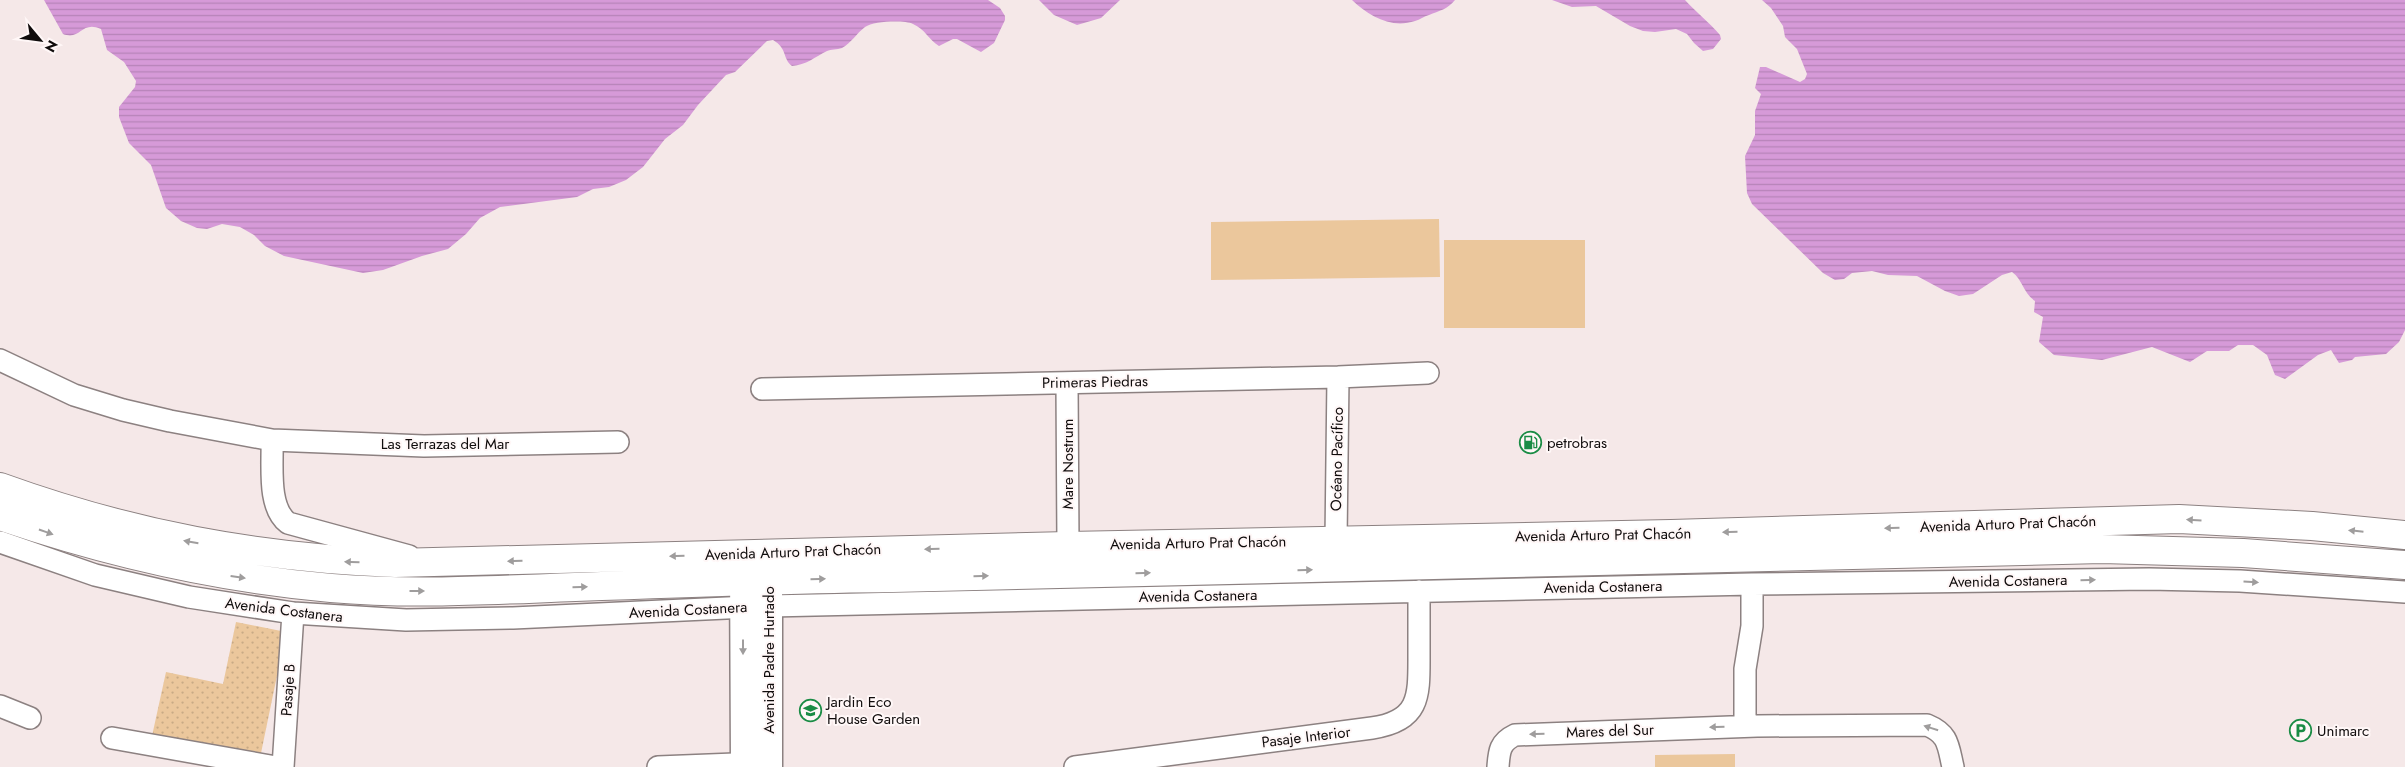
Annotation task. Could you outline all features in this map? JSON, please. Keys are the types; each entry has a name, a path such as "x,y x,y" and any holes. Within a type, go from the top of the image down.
{"main road":[{"name":"Avenida Arturo Prat Chacón","path":"0,487 68,510 132,528 236,550 342,561 436,563 756,553 1727,532 2180,519 2312,526 2405,536"},
{"name":"Avenida Arturo Prat Chacón","path":"0,516 66,538 170,565 262,580 337,588 449,591 756,593 1228,572 2102,549 2243,552 2405,565"},
{"path":"2354,560 2377,564 2387,569 2405,585"}],"street":[{"name":"Las Terrazas del Mar","path":"0,360 74,395 124,410 170,421 272,440 424,446 618,442"},
{"name":"Primeras Piedras","path":"762,390 1338,377 1428,373"},
{"name":"Océano Pacífico","path":"1336,540 1338,377"},
{"name":"Mare Nostrum","path":"1067,383 1068,546"},
{"path":"272,440 274,505 284,520 436,563"},
{"name":"Avenida Costanera","path":"0,542 54,562 137,586 240,606 355,618 522,618 756,593 1419,591 1752,584 2194,579 2405,592"},
{"name":"Avenida Padre Hurtado","path":"756,553 756,765"},
{"path":"1751,726 1757,665 1752,626 1752,584"},
{"name":"Pasaje Interior","path":"1076,767 1372,728 1396,723 1410,711 1419,689 1419,591"},
{"name":"Pasaje B","path":"283,767 293,613"},
{"path":"0,706 30,718"},
{"name":"Mares del Sur","path":"1498,767 1499,750 1507,738 1515,735 1751,726 1927,725 1939,730 1946,737 1953,767"},
{"path":"112,738 276,767"},
{"path":"658,767 756,765"}],"shaded area":[{"path":"44,0 988,0 1000,8 1005,16 1005,20 994,43 981,52 957,39 939,46 917,26 903,22 882,22 869,25 842,48 829,50 806,62 792,66 778,43 773,40 767,41 735,72 726,75 698,105 683,125 665,139 643,167 626,180 609,187 593,189 577,197 500,207 480,218 466,234 448,249 383,270 363,273 284,256 265,246 254,235 240,227 222,224 207,229 197,228 181,221 166,208 151,165 129,143 119,117 119,107 135,87 136,81 124,62 107,50 101,29 89,27 74,35 63,34"},
{"path":"1039,0 1120,0 1101,18 1077,25 1054,15"},
{"path":"1352,0 1455,0 1449,6 1417,20 1397,23 1381,20 1373,16"},
{"path":"1552,0 1685,0 1716,30 1721,39 1713,49 1703,51 1687,34 1676,29 1655,32 1643,31 1630,26 1596,6 1572,7"},
{"path":"1762,0 2405,0 2405,330 2399,342 2386,354 2355,357 2352,360 2339,363 2331,350 2318,355 2285,379 2275,375 2267,355 2253,345 2238,345 2229,351 2207,351 2190,362 2152,347 2102,360 2054,355 2039,342 2043,317 2034,312 2035,301 2012,272 2002,275 1973,294 1959,296 1945,291 1917,276 1888,275 1872,271 1852,273 1844,279 1835,280 1823,273 1752,204 1747,193 1745,156 1755,135 1755,111 1761,94 1755,88 1760,67 1766,67 1800,82 1805,79 1807,74 1797,49 1785,37 1783,26 1771,8"},
{"path":"1439,219 1440,277 1211,280 1211,222"},
{"path":"1444,240 1585,240 1585,328 1444,328"},
{"path":"236,622 286,632 260,758 152,736 166,672 223,684"},
{"path":"1735,754 1735,767 1655,767 1655,755"}],"place":[{"name":"petrobras","path":"1531,443"},
{"name":"Jardin Eco House Garden","path":"811,711"},
{"name":"Unimarc","path":"2301,731"}]}
